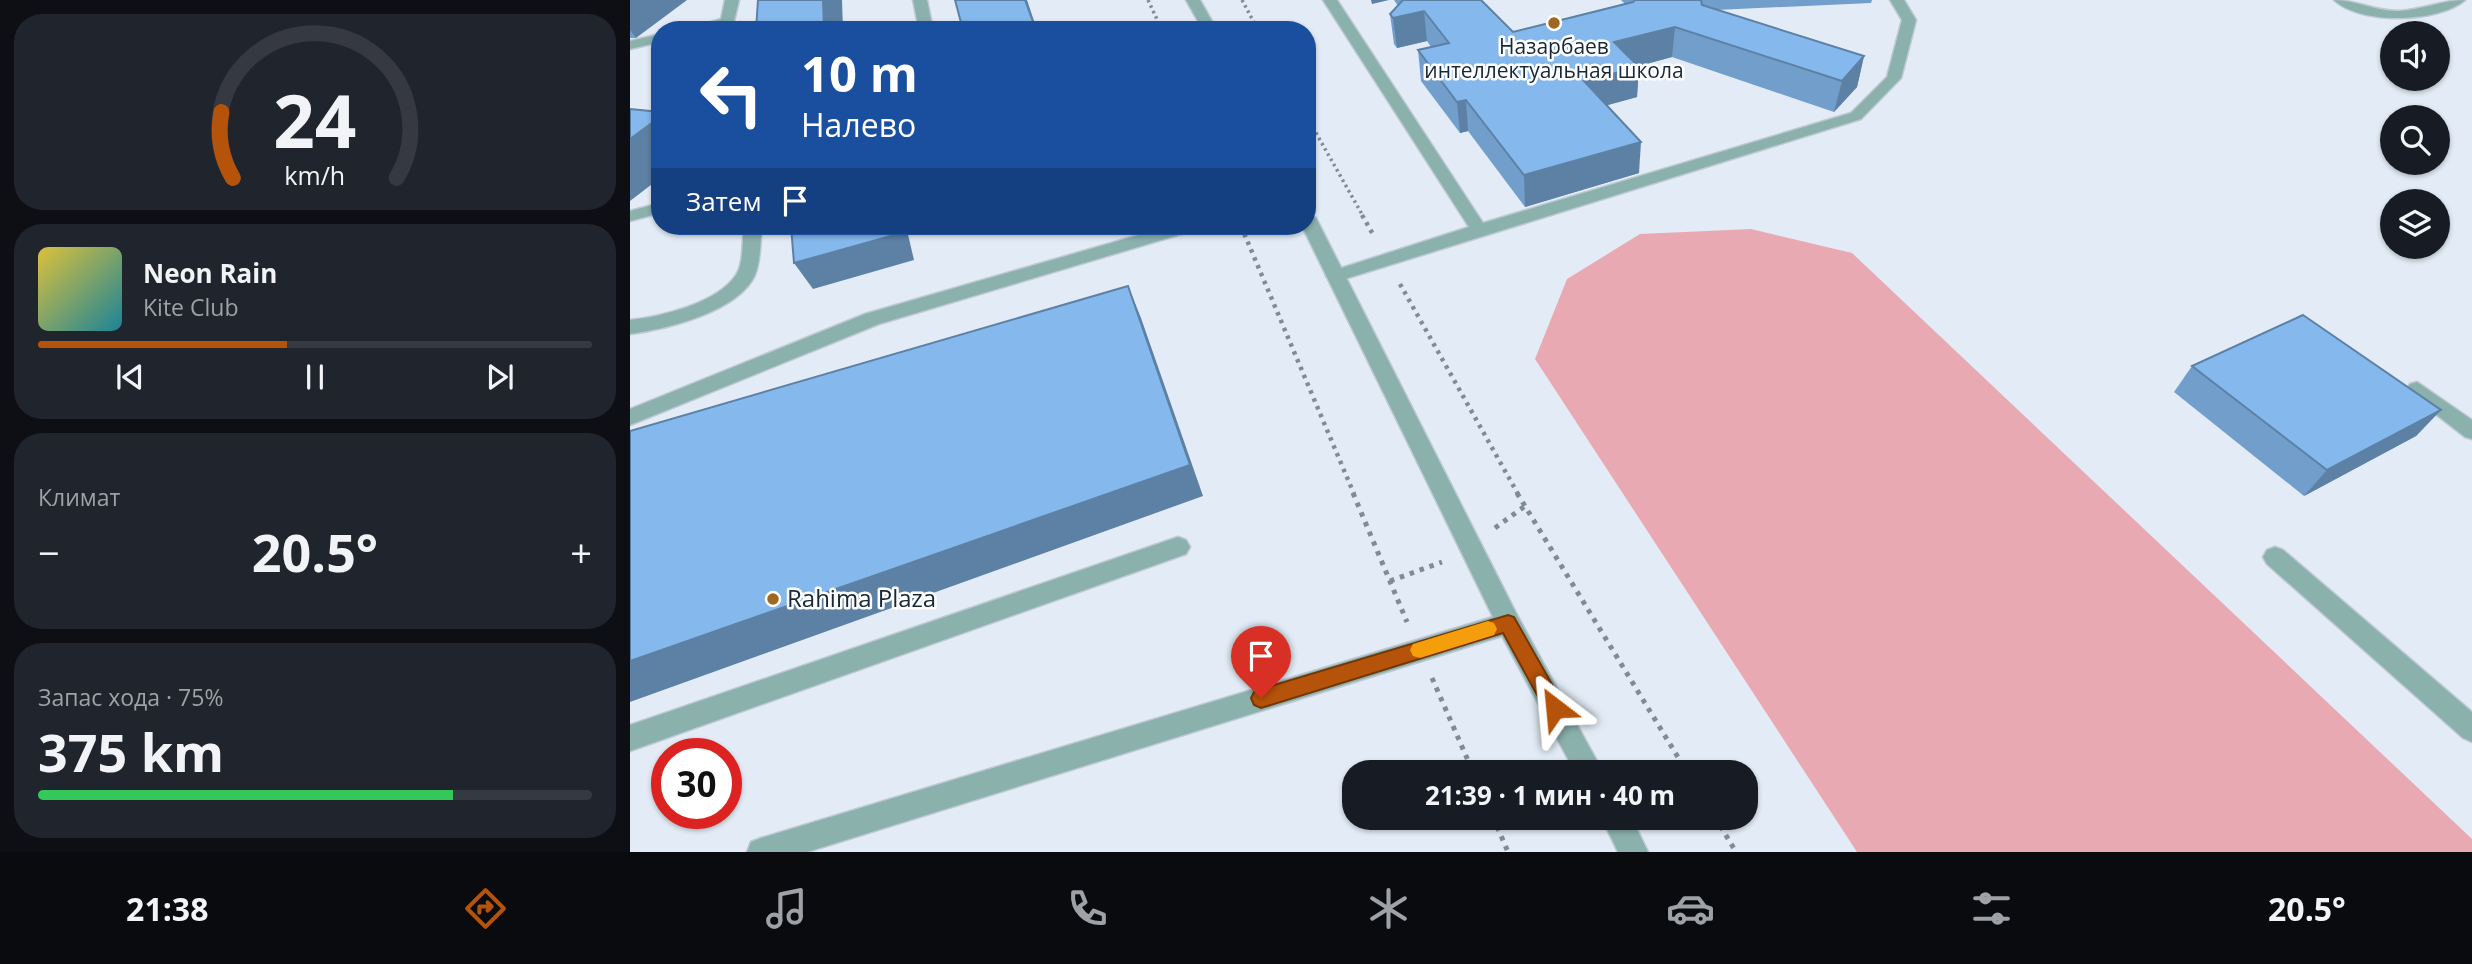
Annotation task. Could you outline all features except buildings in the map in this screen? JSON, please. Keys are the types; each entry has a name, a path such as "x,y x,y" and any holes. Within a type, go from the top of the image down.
{"street":[{"path":"727,21 732,0"},
{"path":"920,0 924,21"},
{"path":"1193,0 1205,21"},
{"path":"1330,0 1479,230"},
{"path":"1335,275 1856,116 1894,78 1909,20 1896,0"},
{"path":"2340,0 2387,15 2411,16 2458,0"},
{"path":"630,45 651,40"},
{"path":"630,216 651,210"},
{"path":"630,327 703,307 726,293 745,277 752,235"},
{"path":"630,417 873,319 1158,235"},
{"path":"1315,235 1508,623 1583,760"},
{"path":"2417,389 2472,431"},
{"path":"630,738 1178,547"},
{"path":"2275,557 2472,729"},
{"path":"761,852 1508,623"},
{"path":"1622,830 1634,852"}],"path":[{"path":"1148,0 1158,21"},
{"path":"1242,0 1253,21"},
{"path":"1316,133 1525,506 1680,760"},
{"path":"1245,235 1468,760"},
{"path":"1499,830 1508,852"},
{"path":"1723,830 1736,852"}],"shaded area":[{"path":"1751,229 1852,253 2472,839 2472,852 1857,852 1535,359 1567,279 1640,234"}],"slow traffic":[{"path":"1420,650 1488,629"}],"place":[{"name":"Назарбаев интеллектуальная школа","path":"1554,23"},
{"name":"Rahima Plaza","path":"773,599"}],"route":[{"path":"1261,698 1508,623 1555,708"}]}
